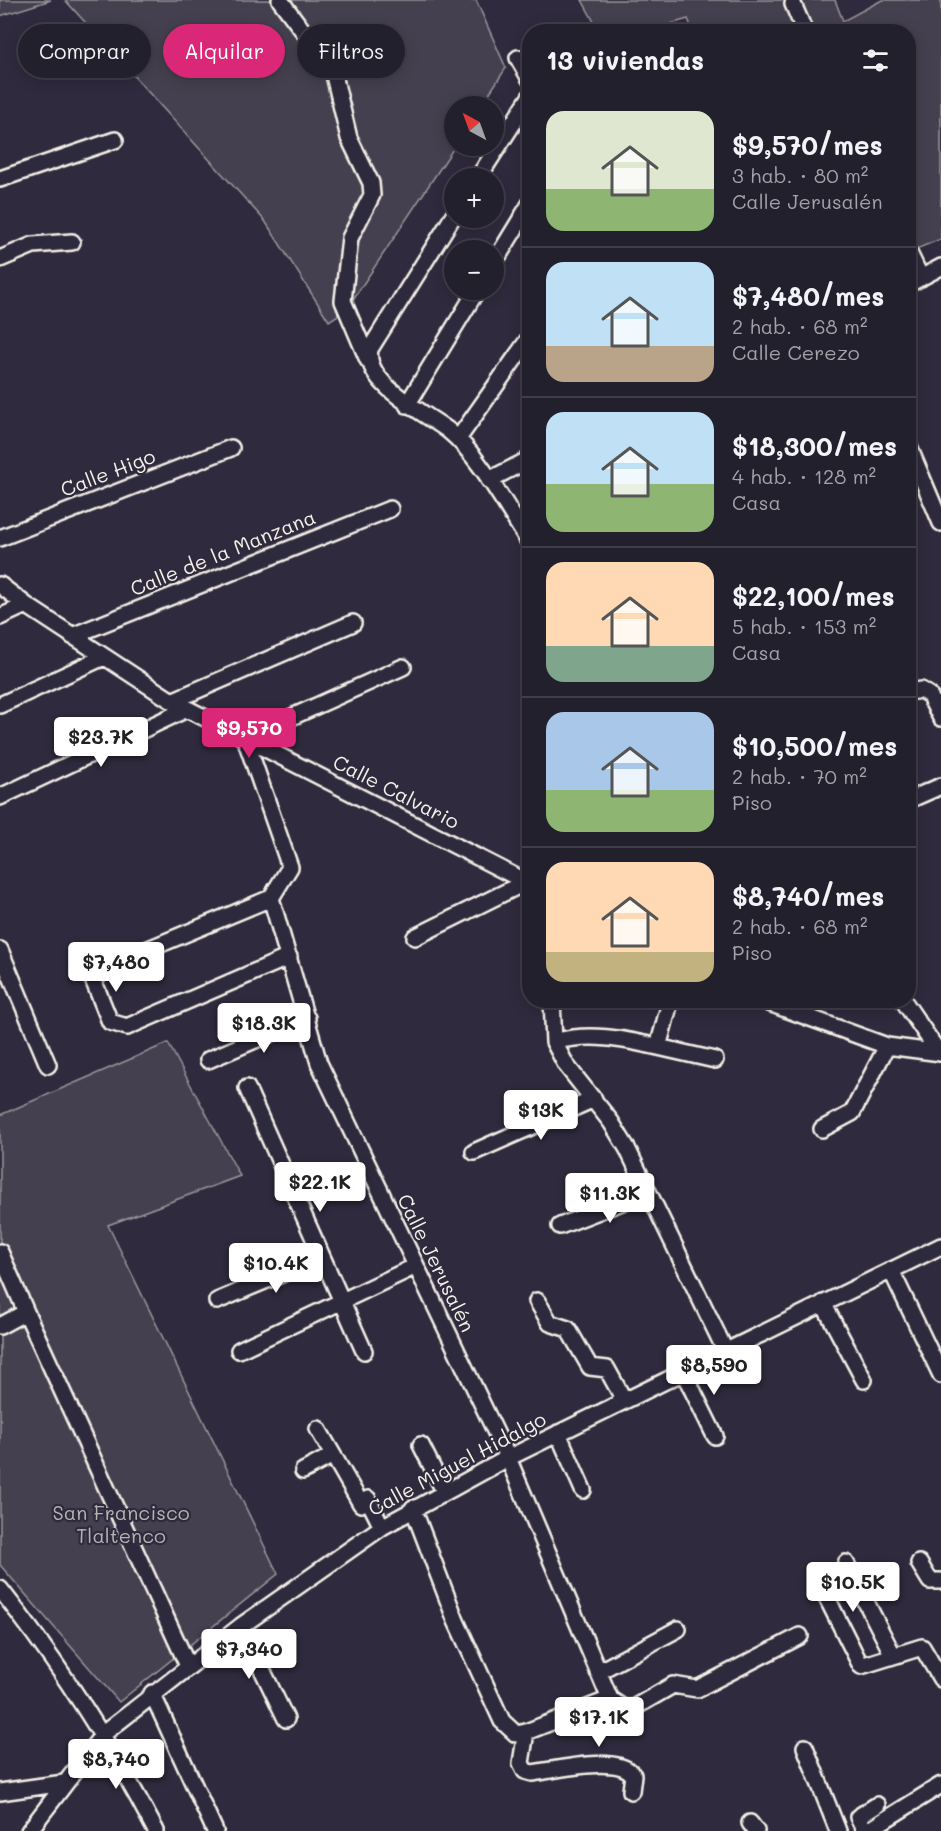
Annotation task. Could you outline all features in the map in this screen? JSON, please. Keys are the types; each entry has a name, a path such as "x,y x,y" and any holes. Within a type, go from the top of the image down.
{"street":[{"path":"280,0 333,71 349,138 371,183 372,195 350,238 343,301 368,360 373,369 407,405 458,439 489,480 522,531"},
{"path":"793,4 802,24"},
{"path":"518,58 522,65"},
{"path":"484,168 522,109"},
{"path":"0,179 115,140"},
{"path":"504,247 522,217"},
{"path":"368,360 370,349 446,228"},
{"path":"0,259 33,245 72,242"},
{"path":"916,280 941,267"},
{"path":"407,405 471,300"},
{"path":"458,439 522,348"},
{"name":"Calle Higo","path":"0,538 231,448"},
{"path":"489,480 522,463"},
{"path":"916,464 941,523"},
{"name":"Calle de la Manzana","path":"72,636 390,508"},
{"name":"Calle Calvario","path":"0,585 26,605 172,701 522,880"},
{"path":"0,617 26,605"},
{"path":"172,701 353,623"},
{"path":"0,705 104,657"},
{"path":"289,957 127,1028 110,1022 94,982 103,968 271,898 290,867 244,738 403,667"},
{"path":"916,691 921,690 929,695 941,718"},
{"path":"0,797 187,709"},
{"path":"916,797 941,786"},
{"path":"415,937 522,886"},
{"name":"Calle Jerusalén","path":"271,898 319,1063 414,1268 508,1458 610,1699"},
{"path":"0,951 48,1065"},
{"path":"552,1008 554,1042 566,1065 594,1099 627,1148 725,1350"},
{"path":"783,1008 887,1046 940,1053"},
{"path":"909,1008 940,1053"},
{"path":"658,1047 668,1010"},
{"path":"208,1060 307,1018"},
{"path":"554,1042 572,1037 615,1037 715,1060"},
{"path":"822,1129 852,1113 887,1046"},
{"path":"246,1088 364,1351"},
{"path":"474,1152 594,1099"},
{"path":"560,1226 648,1192"},
{"name":"Calle Miguel Hidalgo","path":"29,1831 103,1734 152,1693 241,1626 382,1527 508,1458 941,1246"},
{"path":"0,1252 188,1666"},
{"path":"216,1301 322,1257"},
{"path":"239,1350 414,1268"},
{"path":"891,1270 941,1375"},
{"path":"537,1301 550,1323 568,1329 590,1367 607,1369 624,1400"},
{"path":"823,1303 864,1380"},
{"path":"0,1326 26,1312"},
{"path":"683,1371 716,1436"},
{"path":"318,1429 361,1503 368,1499 382,1527"},
{"path":"558,1433 583,1490"},
{"path":"421,1445 444,1491"},
{"path":"303,1471 333,1455"},
{"path":"413,1508 456,1621 501,1721 516,1734 610,1699 625,1709 635,1707 674,1685 698,1689 800,1636"},
{"path":"846,1563 893,1655"},
{"path":"919,1563 930,1581 941,1581"},
{"path":"818,1580 859,1663 864,1666 922,1647 941,1679"},
{"path":"0,1589 38,1637 103,1734 156,1831"},
{"path":"241,1626 286,1719"},
{"path":"598,1672 678,1629"},
{"path":"152,1693 215,1831"},
{"path":"526,1732 521,1763 525,1771 532,1773 607,1763 624,1766 633,1775 631,1791"},
{"path":"805,1748 838,1831"},
{"path":"0,1792 64,1783"},
{"path":"877,1805 858,1817 866,1831 941,1785"}],"green space":[{"path":"0,0 51,0 0,16"},
{"path":"65,0 476,0 506,68 488,96 444,96 444,156 448,156 346,310 329,321 265,221 136,78 151,78 151,24 87,24"},
{"path":"582,0 835,0 843,21 882,0 941,0 941,239 916,249 916,24 690,24 688,19 671,24 595,24"},
{"name":"San Francisco Tlaltenco","path":"168,1043 240,1176 108,1225 278,1574 119,1702 0,1565 0,1115"}]}
